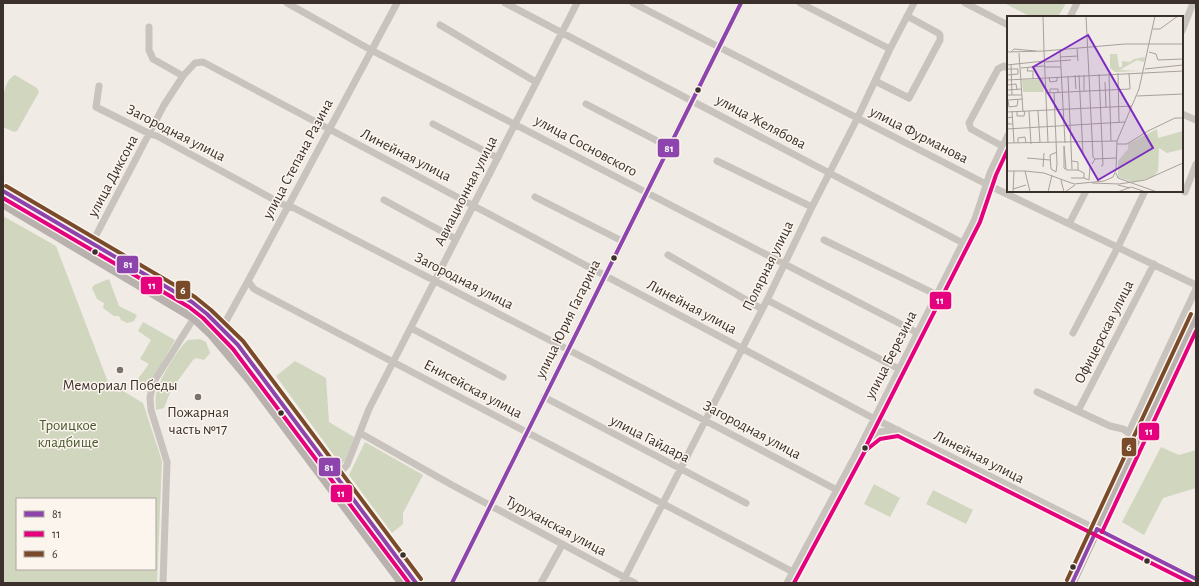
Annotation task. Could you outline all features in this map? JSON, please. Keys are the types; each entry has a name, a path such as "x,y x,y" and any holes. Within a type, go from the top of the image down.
{"main road":[{"path":"3,191 192,302 220,326 238,345 416,583"},
{"path":"3,204 194,318 212,335 277,415 402,583"},
{"path":"1072,583 1196,317"}],"street":[{"name":"улица Сосновского","path":"287,3 372,50 918,333"},
{"name":"улица Степана Разина","path":"220,326 226,320 248,281 397,3"},
{"name":"улица Желябова","path":"505,3 963,242"},
{"name":"Авиационная улица","path":"336,477 347,465 368,409 577,3"},
{"name":"улица Фурманова","path":"633,3 718,48 986,184 1196,285"},
{"name":"улица Юрия Гагарина","path":"452,583 691,100 741,3"},
{"path":"800,3 890,49"},
{"name":"Полярная улица","path":"623,580 767,300 812,207 858,119 890,49 914,3"},
{"path":"964,3 1007,24"},
{"path":"1070,16 1077,3"},
{"path":"1183,28 1193,3"},
{"path":"875,81 906,98 909,98 940,40 940,35 938,33 907,16"},
{"path":"440,25 536,82"},
{"path":"149,27 149,50 153,59 183,76"},
{"name":"Линейная улица","path":"183,76 195,63 203,62 329,130 474,204 873,418 1196,579"},
{"path":"1002,146 971,129 969,123 998,69 1004,66 1007,68"},
{"name":"улица Диксона","path":"92,243 164,105 183,76"},
{"name":"Загородная улица","path":"99,86 96,107 157,136 288,206 837,490"},
{"path":"586,104 669,147"},
{"path":"1183,114 1195,118"},
{"path":"433,124 498,158"},
{"name":"улица Березина","path":"788,583 860,447 873,418 918,333 978,212 986,184 1007,137"},
{"path":"717,160 812,207"},
{"path":"1185,192 1196,164"},
{"path":"1069,224 1085,192"},
{"path":"1073,333 1118,247 1145,192"},
{"path":"535,197 622,241"},
{"path":"384,200 456,239"},
{"path":"824,240 937,295"},
{"path":"668,255 762,309"},
{"name":"Офицерская улица","path":"1078,412 1154,264"},
{"name":"Енисейская улица","path":"248,281 254,288 793,572"},
{"path":"1128,432 1196,289"},
{"path":"767,300 898,369"},
{"path":"163,583 167,462 151,410 150,398 153,383 194,318"},
{"path":"411,328 503,377"},
{"path":"1037,392 1078,412 1128,432 1139,440"},
{"name":"улица Гайдара","path":"544,397 746,503"},
{"path":"860,447 870,436 878,432 899,430"},
{"name":"Туруханская улица","path":"360,433 623,580 635,583"},
{"path":"541,583 562,545"}],"green space":[{"path":"1004,3 1066,3 1059,16 1029,16"},
{"path":"15,75 37,88 39,92 17,131 14,132 3,127 3,98 7,84"},
{"name":"Троицкое кладбище","path":"3,216 56,246 108,382 143,403 162,461 157,583 3,583"},
{"path":"109,279 119,306 137,315 134,321 127,323 121,320 119,316 114,316 103,308 104,303 97,299 92,288 94,285"},
{"path":"143,322 175,340 146,390 137,380 149,364 140,359 151,340 138,331"},
{"path":"200,339 206,342 210,353 204,360 196,358 193,360 171,390 164,408 156,410 156,394 169,365 188,340"},
{"path":"295,361 326,378 329,422 354,437 345,461 341,465 276,376"},
{"path":"365,442 423,475 403,513 403,524 392,533 349,475"},
{"path":"1161,447 1179,455 1196,450 1196,488 1163,498 1144,535 1122,522"},
{"path":"874,484 900,498 890,517 864,504"},
{"path":"933,490 973,510 966,524 926,504"}],"transit line":[{"name":"81","path":"452,583 741,3"},
{"name":"11","path":"865,448 980,222 996,175 1007,151"},
{"name":"6","path":"6,186 195,297 211,310 243,341 421,579"},
{"name":"81","path":"3,191 192,302 207,314 238,345 416,583"},
{"name":"11","path":"3,198 189,307 203,318 233,349 409,583"},
{"name":"6","path":"1067,580 1191,314"},
{"name":"11","path":"1102,532 1196,331"},
{"name":"11","path":"794,583 865,451 880,439 898,436 1191,583"},
{"name":"81","path":"1097,529 1196,579"},
{"name":"81","path":"1072,583 1097,529"}],"place":[{"name":"Мемориал Победы","path":"120,370"},
{"name":"Пожарная часть №17","path":"198,397"}]}
